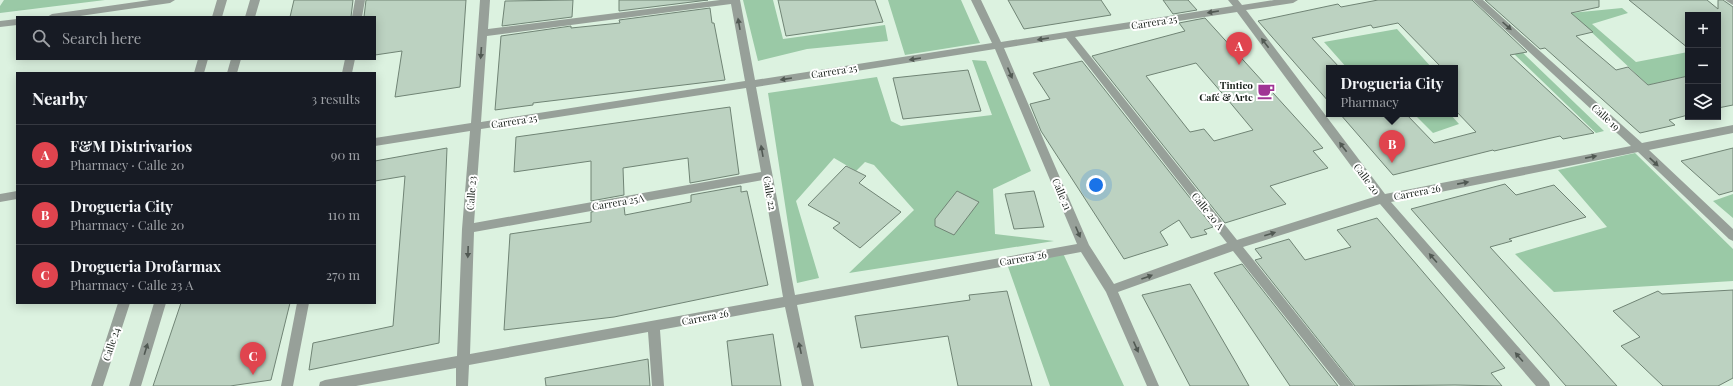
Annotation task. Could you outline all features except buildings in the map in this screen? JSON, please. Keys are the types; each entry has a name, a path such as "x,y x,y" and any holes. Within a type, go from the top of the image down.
{"street":[{"path":"59,16 170,0"},
{"path":"217,16 222,0"},
{"path":"250,16 255,0"},
{"path":"357,16 360,0"},
{"name":"Calle 23","path":"462,386 468,229 485,0"},
{"path":"483,33 735,0"},
{"name":"Calle 22","path":"735,0 790,300 808,386"},
{"name":"Calle 21","path":"976,0 998,46 1084,247 1111,290 1153,386"},
{"name":"Carrera 25","path":"376,142 1069,35 1236,4 1293,0"},
{"name":"Calle 19","path":"1478,0 1639,147 1733,236"},
{"name":"Calle 20","path":"1236,4 1382,199 1544,386"},
{"path":"0,24 16,22"},
{"name":"Calle 20 A","path":"1069,35 1348,386"},
{"path":"199,72 203,60"},
{"path":"232,72 236,60"},
{"path":"347,72 350,60"},
{"name":"Carrera 26","path":"1111,290 1236,245 1382,199 1733,129"},
{"name":"Carrera 25A","path":"468,229 767,175"},
{"path":"0,198 16,195"},
{"name":"Carrera 26","path":"325,386 463,360 654,327 790,300 1084,247"},
{"name":"Calle 24","path":"97,386 124,304"},
{"path":"135,386 160,304"},
{"path":"287,386 303,304"},
{"path":"654,327 658,386"}],"green space":[{"path":"4,0 105,0 0,13 0,6"},
{"path":"743,0 773,0 783,39 885,25 888,41 807,49 758,61"},
{"path":"888,0 961,0 980,43 905,55"},
{"path":"1458,0 1468,0 1604,131 1596,133"},
{"path":"1622,8 1628,13 1592,24 1636,62 1685,53 1685,77 1648,85 1571,13"},
{"path":"1397,29 1429,65 1344,65 1324,42"},
{"path":"972,60 986,61 1031,171 993,189 995,234 1054,241 849,273 914,210 874,165 865,162 856,171 834,158 796,201 819,278 797,283 768,93 877,77 891,121 901,126 992,115"},
{"path":"1417,117 1453,117 1459,124 1433,133"},
{"path":"1635,153 1733,249 1733,281 1554,292 1515,254 1607,227 1558,170"},
{"path":"1733,194 1733,218 1713,201"},
{"path":"1062,251 1124,386 1050,386 1006,261"}],"place":[{"name":"F&M Distrivarios","path":"1239,65"},
{"name":"Tintico Café & Arte","path":"1266,91"},
{"name":"Drogueria City","path":"1392,163"},
{"name":"Drogueria Drofarmax","path":"253,375"}]}
